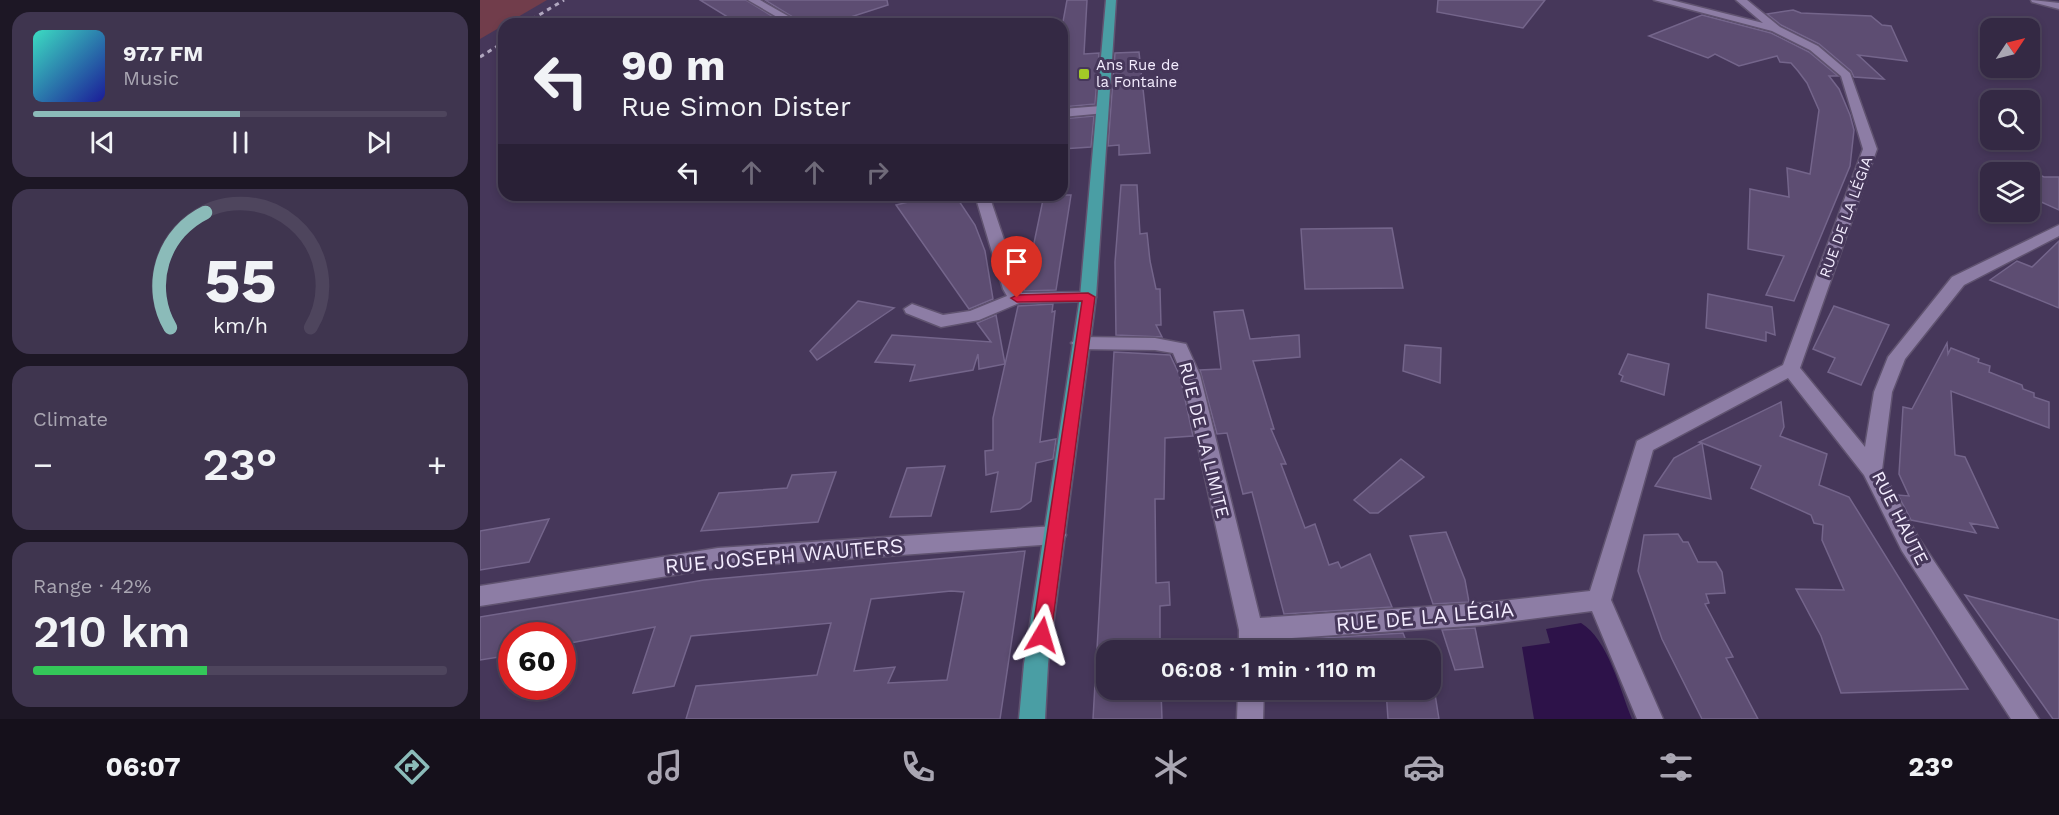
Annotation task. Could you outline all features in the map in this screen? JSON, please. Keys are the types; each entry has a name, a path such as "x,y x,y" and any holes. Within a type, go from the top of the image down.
{"main road":[{"path":"1032,719 1036,664 1088,297 1111,0"}],"street":[{"path":"753,0 786,18"},
{"path":"1659,0 1776,28"},
{"path":"1741,0 1767,18 1776,28"},
{"path":"2036,0 2059,6"},
{"name":"RUE DE LA LÉGIA","path":"1776,28 1814,48 1846,75 1870,150 1791,369"},
{"path":"1068,113 1101,110"},
{"path":"984,201 1011,289 1017,298"},
{"name":"RUE HAUTE","path":"2026,719 1910,544 1872,470 1883,392 1897,357 1958,281 2059,230"},
{"path":"912,309 941,321 973,316 1017,298 1088,297"},
{"name":"RUE DE LA LIMITE","path":"1080,343 1155,344 1180,348 1191,375 1251,640"},
{"path":"1650,719 1599,600 1644,446 1791,369 1872,470"},
{"name":"RUE JOSEPH WAUTERS","path":"480,596 718,558 1055,536"},
{"name":"RUE DE LA LÉGIA","path":"1260,640 1599,600"},
{"path":"1250,719 1251,700"}],"shaded area":[{"path":"480,0 547,0 516,18 498,18 498,29 480,39"},
{"path":"1581,623 1599,641 1606,653 1632,719 1534,719 1522,647 1550,643 1546,629"}],"building":[{"path":"700,0 746,0 775,18 729,18"},
{"path":"765,0 887,0 888,5 848,18 794,18"},
{"path":"1067,0 1087,0 1084,54 1099,53 1095,104 1068,106 1068,18 1064,18"},
{"path":"1438,0 1545,0 1523,28 1437,12"},
{"path":"1793,10 1801,13 1871,16 1882,25 1891,26 1907,61 1858,55 1884,79 1854,77 1851,71 1819,44 1781,25 1767,14"},
{"path":"1702,15 1771,33 1809,52 1838,76 1829,76 1839,89 1854,130 1850,166 1794,301 1766,295 1784,256 1748,249 1750,189 1789,197 1787,168 1810,174 1819,110 1807,83 1798,71 1791,63 1780,62 1777,56 1739,66 1715,54 1708,58 1649,36"},
{"path":"1139,52 1150,153 1119,155 1119,145 1108,146 1115,53"},
{"path":"1094,116 1091,147 1068,149 1068,118"},
{"path":"2040,175 2059,177 2059,210 2040,201"},
{"path":"1121,185 1137,185 1140,234 1147,233 1156,289 1160,289 1161,325 1156,325 1162,337 1116,335 1115,262"},
{"path":"1068,195 1071,195 1056,290 1024,291 1043,201 1068,201"},
{"path":"912,201 959,201 975,225 985,251 993,299 969,309 896,205"},
{"path":"1392,228 1403,288 1305,289 1301,229"},
{"path":"2059,241 2059,308 1990,280 2017,261 2032,267"},
{"path":"1708,294 1772,307 1775,335 1766,332 1766,341 1706,328"},
{"path":"858,301 894,308 817,360 810,351"},
{"path":"1053,304 1052,312 1055,311 1040,442 1056,439 1053,459 1036,463 1031,501 1020,509 991,512 998,472 986,475 985,451 993,450 993,418 1018,306"},
{"path":"1834,306 1889,325 1861,385 1828,372 1835,358 1813,349"},
{"path":"1243,310 1250,339 1299,335 1300,357 1253,361 1274,429 1271,429 1286,464 1281,464 1305,528 1315,524 1329,565 1338,562 1341,568 1370,554 1392,607 1284,614 1252,492 1243,494 1227,433 1217,434 1200,370 1221,369 1214,312"},
{"path":"996,315 1005,364 979,369 978,354 973,370 910,381 915,365 875,362 892,335 991,342 977,323"},
{"path":"1947,343 1948,354 1951,348 1979,359 1978,362 1990,366 1989,372 2022,385 2023,389 2034,393 2034,397 2049,402 2049,428 1951,391 1955,455 1965,457 1998,528 1970,523 1976,533 1911,520 1898,495 1909,496 1899,474 1903,407 1912,409"},
{"path":"1405,345 1441,348 1440,383 1403,371"},
{"path":"1114,352 1170,355 1180,376 1193,436 1165,438 1164,499 1155,499 1156,583 1169,582 1170,605 1160,606 1160,640 1098,640"},
{"path":"1628,354 1669,364 1664,395 1621,381 1623,376 1619,374"},
{"path":"1781,402 1784,427 1780,436 1827,454 1819,485 1849,497 1968,689 1841,693 1821,636 1796,589 1844,590 1822,540 1823,525 1814,523 1811,515 1751,488 1761,466 1699,442"},
{"path":"1702,443 1711,499 1655,486 1674,458"},
{"path":"1401,459 1424,477 1378,513 1370,513 1354,500"},
{"path":"945,466 931,516 890,517 907,468"},
{"path":"836,472 818,522 701,531 719,493 787,488 792,475"},
{"path":"549,519 529,562 480,570 480,531"},
{"path":"1446,532 1465,580 1469,602 1433,604 1410,536"},
{"path":"1678,534 1683,542 1688,542 1698,562 1716,562 1722,572 1725,593 1706,594 1709,603 1705,604 1733,657 1726,658 1758,719 1702,719 1662,639 1638,571 1644,535"},
{"path":"1025,551 1000,719 686,719 696,686 817,675 831,623 691,636 674,686 633,693 655,627 576,642 576,622 498,622 498,657 480,660 480,617 704,580","holes":["951,591 964,592 947,680 888,683 895,667 854,671 871,599"]},
{"path":"1965,595 2059,620 2059,719 2053,719"},
{"path":"1475,628 1483,667 1455,670 1442,630"},
{"path":"1403,633 1406,640 1290,640"},
{"path":"1096,667 1096,700 1161,700 1162,719 1093,719"},
{"path":"1387,700 1436,700 1439,719 1388,719"}],"railway":[{"path":"534,18 564,0"},
{"path":"480,57 498,46"}],"place":[{"name":"Ans Rue de la Fontaine","path":"1084,74"}],"route":[{"path":"1017,298 1088,297 1042,635"}]}
